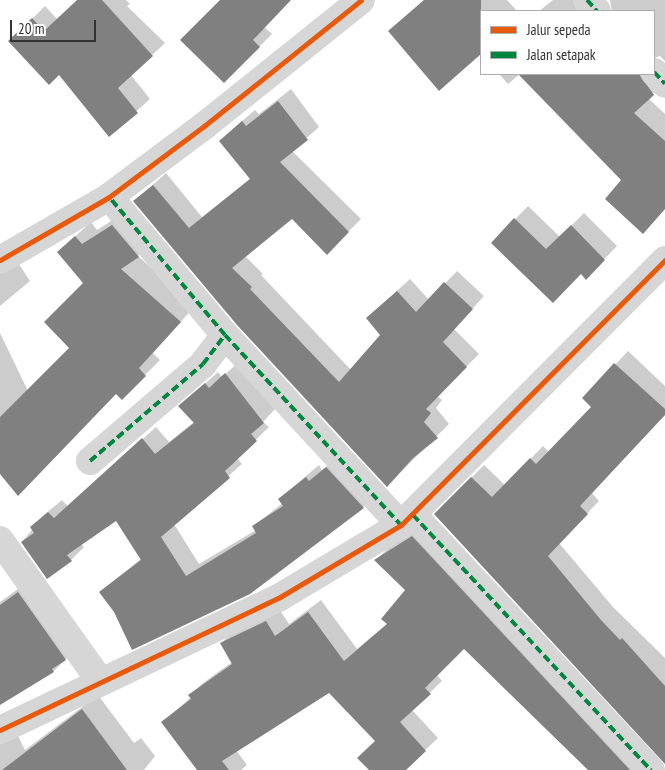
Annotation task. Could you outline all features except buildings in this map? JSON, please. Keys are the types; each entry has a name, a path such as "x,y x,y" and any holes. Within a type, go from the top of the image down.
{"street":[{"path":"0,260 109,197 204,126 361,0"},
{"path":"587,0 596,10"},
{"path":"655,73 665,84"},
{"path":"109,197 225,335 651,770"},
{"path":"0,730 280,597 407,520 665,260"},
{"path":"90,461 203,364 225,335"},
{"path":"0,540 101,682"}],"marked path":[{"path":"587,0 596,10"},
{"path":"655,73 665,84"},
{"path":"90,461 203,364 225,335 109,197"},
{"path":"225,335 401,525"},
{"path":"413,515 651,770"}],"cycle path":[{"path":"0,260 109,197 204,126 361,0"},
{"path":"0,730 280,597 401,525 665,260"}]}
